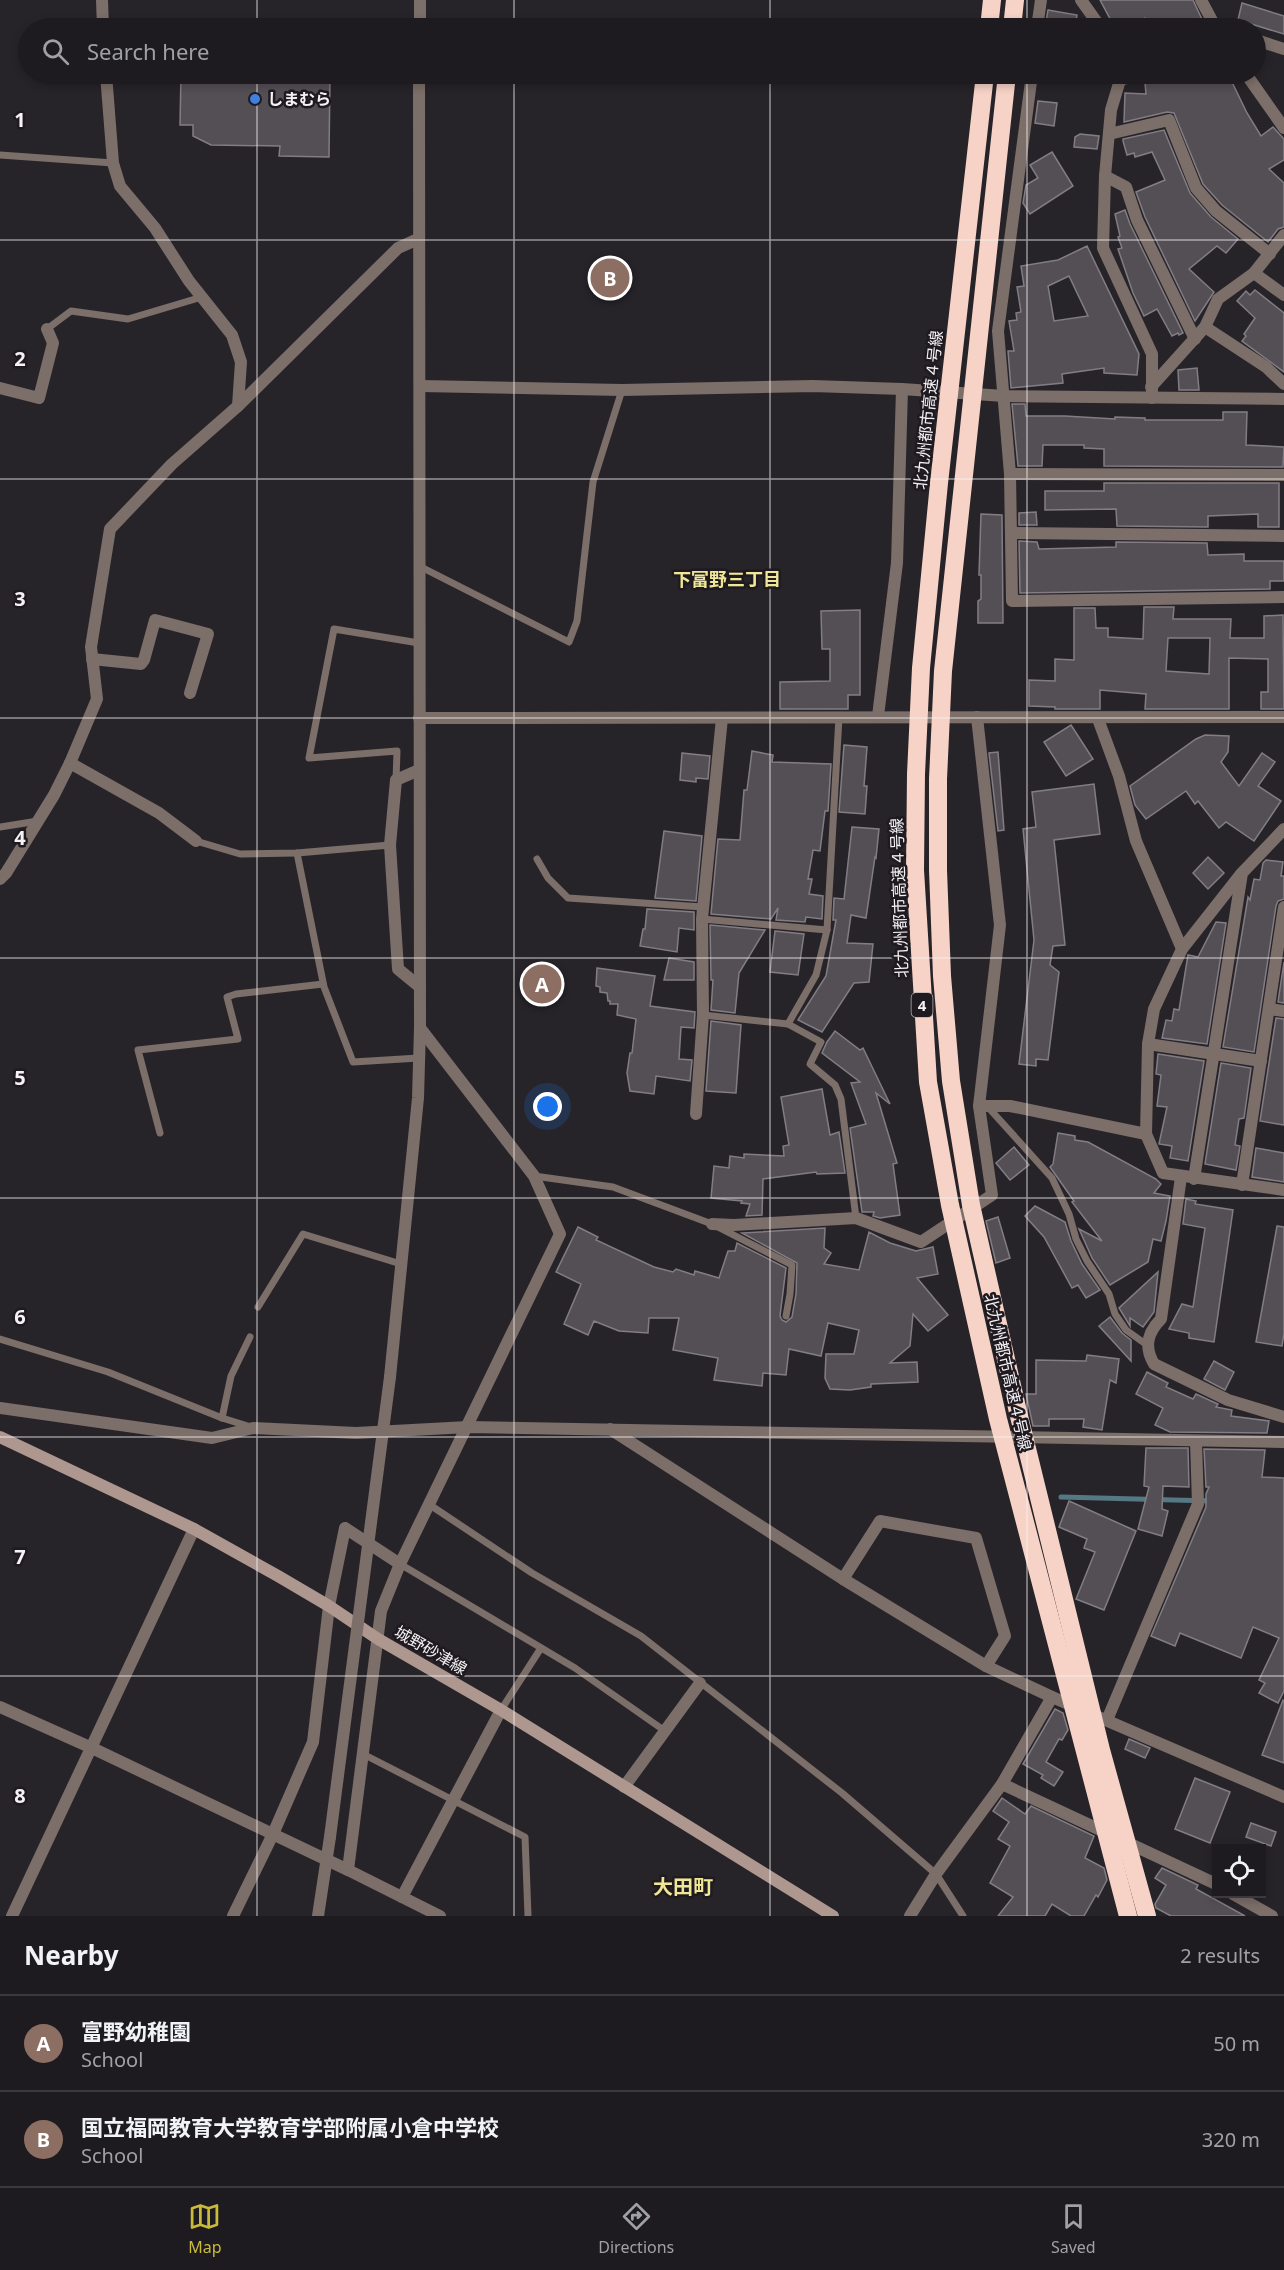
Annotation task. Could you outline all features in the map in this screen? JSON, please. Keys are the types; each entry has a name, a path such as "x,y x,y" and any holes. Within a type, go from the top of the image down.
{"highway":[{"path":"990,18 992,0"},
{"path":"1013,18 1015,0"},
{"name":"北九州都市高速４号線","path":"984,84 939,483 921,668 915,870 928,1082 950,1205 998,1419 1128,1916"},
{"name":"北九州都市高速４号線","path":"1006,84 943,671 938,813 942,976 951,1081 970,1205 1101,1750 1147,1916"}],"main road":[{"name":"城野砂津線","path":"0,1437 194,1529 329,1606 378,1639 501,1710 833,1916"}],"street":[{"path":"102,0 103,18"},
{"path":"420,0 420,18"},
{"path":"1038,18 1041,0"},
{"path":"1081,0 1094,18"},
{"path":"1201,0 1211,18"},
{"path":"1266,43 1284,49"},
{"path":"107,84 113,163 120,186 155,228 189,281 232,335 240,362 238,406"},
{"path":"318,1916 390,1377 418,1098 420,1028 421,386 418,239 420,84"},
{"path":"1031,84 999,331 1010,474 1012,601 1284,597"},
{"path":"1118,84 1111,110 1105,176 1104,248 1152,354 1152,393"},
{"path":"1254,84 1282,120"},
{"path":"1109,134 1169,120 1196,188 1216,211 1270,254"},
{"path":"1105,176 1126,187 1137,220 1195,339"},
{"path":"1152,393 1205,327 1218,299 1254,273 1284,235"},
{"path":"0,879 38,821 70,763 97,699 91,647 110,529 172,464 238,406 398,248 418,239"},
{"path":"1254,273 1284,295"},
{"path":"1205,327 1266,367 1284,384"},
{"path":"0,388 39,398 53,343 47,329"},
{"path":"421,386 622,390 813,386 1004,396 1152,393 1284,399"},
{"path":"878,716 897,563 902,389"},
{"path":"1010,474 1284,474"},
{"path":"1011,533 1284,536"},
{"path":"93,658 141,664 155,620 208,634 190,693"},
{"path":"712,1224 734,1225 856,1218 921,1242 992,1195 983,1106 1000,925 977,717"},
{"path":"419,718 1284,717"},
{"path":"696,1114 703,1015 703,913 722,718"},
{"path":"1098,718 1119,776 1136,841 1182,949"},
{"path":"70,763 159,813 196,841"},
{"path":"419,770 396,780 390,845 398,969 420,987"},
{"path":"1284,829 1242,873 1182,949 1154,1009 1148,1044 1146,1134 1162,1173 1284,1190"},
{"path":"1194,1179 1242,873"},
{"path":"1242,1185 1284,907"},
{"path":"1269,1010 1284,1011"},
{"path":"348,1870 381,1611 400,1564 560,1234 534,1176 420,1028"},
{"path":"1148,1044 1261,1061"},
{"path":"983,1106 1010,1106 1146,1134"},
{"path":"1181,1177 1161,1319 1147,1345 1147,1352 1154,1364 1228,1400 1284,1417"},
{"path":"0,1408 212,1438 253,1428 356,1432 468,1427 1284,1442"},
{"path":"609,1429 986,1666 1052,1697 1284,1797"},
{"path":"1107,1720 1198,1504 1196,1441"},
{"path":"843,1578 880,1521 976,1538 1005,1636 986,1666"},
{"path":"233,1916 273,1834 313,1742 329,1606 345,1528 400,1564"},
{"path":"12,1916 194,1529"},
{"path":"624,1787 700,1683"},
{"path":"910,1916 936,1874 1002,1784 1052,1697"},
{"path":"0,1707 327,1859 440,1916"},
{"path":"402,1897 501,1710"},
{"path":"1002,1784 1212,1882"},
{"path":"1241,1898 1272,1916"}],"lane":[{"path":"0,155 113,163"},
{"path":"47,329 71,311 128,319 202,297"},
{"path":"419,566 569,642 578,621 593,482 622,390"},
{"path":"396,780 397,752 309,758 334,629 419,643"},
{"path":"788,1023 816,975 827,930 839,717"},
{"path":"0,827 38,821"},
{"path":"196,841 240,854 297,853 390,845"},
{"path":"297,853 324,984 353,1062 419,1058"},
{"path":"537,859 548,878 568,898 827,930"},
{"path":"160,1133 138,1050 238,1039 227,998 236,994 324,984"},
{"path":"703,1015 788,1023 821,1042 810,1064 835,1085 841,1099 856,1218"},
{"path":"983,1106 1052,1178 1069,1214 1076,1239 1087,1261 1109,1294 1115,1314 1126,1330 1147,1345"},
{"path":"534,1176 613,1187 712,1224 792,1265 786,1316"},
{"path":"258,1307 303,1234 401,1264"},
{"path":"222,1418 231,1376 250,1337"},
{"path":"0,1339 108,1372 222,1418 253,1428"},
{"path":"430,1505 532,1573 642,1636 842,1793 936,1874 963,1916"},
{"path":"400,1564 574,1668 665,1731"},
{"path":"501,1710 541,1648"},
{"path":"363,1754 525,1837 528,1916"}],"building":[{"path":"1100,0 1193,0 1201,18 1145,18 1110,18"},
{"path":"1242,3 1284,16 1284,34 1266,29 1266,18 1238,18"},
{"path":"1048,10 1077,15 1077,18 1047,18"},
{"name":"しまむら","path":"181,84 330,84 329,157 279,156 280,146 211,145 193,136 193,125 180,125"},
{"path":"1145,84 1233,84 1261,136 1273,127 1284,139 1284,160 1269,169 1284,183 1284,227 1278,229 1268,242 1222,205 1203,184 1174,113 1167,112 1124,122 1125,93 1146,94"},
{"path":"1038,101 1057,103 1054,126 1035,123"},
{"path":"1164,130 1190,193 1211,217 1238,239 1226,253 1217,246 1189,269 1214,292 1195,321 1145,217 1136,192 1165,180 1152,152 1135,157 1134,153 1127,155 1123,141 1123,139"},
{"path":"1080,134 1099,136 1097,149 1074,147 1075,137"},
{"path":"1052,152 1073,186 1030,214 1023,203 1026,185 1038,178 1030,165"},
{"path":"1125,210 1183,333 1179,335 1178,333 1172,336 1157,309 1144,316 1133,293 1118,249 1122,248 1115,214"},
{"path":"1087,246 1139,354 1137,375 1104,373 1104,368 1062,374 1063,383 1011,388 1008,351 1014,351 1009,321 1017,320 1016,313 1021,312 1017,287 1024,286 1021,266 1058,260","holes":["1069,276 1088,316 1054,321 1048,286"]},
{"path":"1255,290 1284,313 1284,372 1242,341 1255,318 1237,301 1246,291 1250,295"},
{"path":"1197,368 1199,390 1179,390 1178,370"},
{"path":"1012,404 1025,404 1026,416 1223,420 1223,412 1247,412 1246,445 1284,447 1283,467 1104,466 1104,449 1084,448 1084,445 1043,445 1042,466 1018,466"},
{"path":"1104,483 1279,483 1279,527 1258,527 1258,514 1208,516 1208,527 1117,526 1116,509 1045,510 1045,491 1104,491"},
{"path":"1036,512 1037,525 1019,525 1019,513"},
{"path":"981,514 1002,515 1003,623 978,623 978,601 981,599 981,575 979,575"},
{"path":"1019,541 1037,542 1039,549 1116,547 1116,542 1207,543 1208,555 1244,554 1244,561 1284,561 1284,581 1270,581 1270,589 1020,593"},
{"path":"1144,607 1174,607 1173,619 1231,619 1230,638 1264,638 1264,616 1283,615 1284,709 1261,709 1261,692 1268,692 1268,659 1229,658 1229,709 1145,709 1146,694 1100,690 1100,709 1055,709 1055,707 1029,706 1029,680 1055,681 1055,659 1074,660 1074,608 1095,608 1096,628 1108,628 1108,637 1143,639","holes":["1168,638 1210,638 1209,674 1166,671"]},
{"path":"860,610 860,695 848,695 848,709 780,709 780,682 830,681 830,649 822,649 821,611"},
{"path":"1071,725 1093,759 1066,776 1044,742"},
{"path":"1205,735 1229,736 1228,752 1221,762 1239,786 1262,753 1275,762 1258,786 1281,801 1254,841 1226,822 1219,828 1198,801 1195,804 1186,791 1146,819 1135,805 1130,786"},
{"path":"844,745 867,747 864,786 867,786 865,814 839,812"},
{"path":"752,751 773,755 772,762 831,764 828,811 825,811 820,851 813,850 808,879 812,879 809,894 823,896 822,919 806,917 805,922 776,920 778,908 771,919 711,914 718,839 740,840 744,790 747,790"},
{"path":"998,752 1004,830 998,831 989,753"},
{"path":"682,753 710,756 708,779 696,778 696,782 680,780"},
{"path":"1094,784 1100,834 1054,840 1065,945 1053,946 1050,965 1059,972 1048,1060 1036,1059 1036,1066 1019,1064 1034,940 1023,829 1036,827 1032,792"},
{"path":"852,827 879,829 866,918 851,915 847,943 873,944 869,982 854,983 822,1032 798,1020 826,976 836,920 833,920 834,898 844,899"},
{"path":"664,831 702,836 696,901 655,898"},
{"path":"1208,857 1224,873 1208,889 1193,873"},
{"path":"1266,860 1283,862 1281,876 1284,876 1284,899 1278,901 1276,906 1254,1052 1223,1047 1248,897 1250,900 1254,879 1260,880 1263,863"},
{"path":"647,909 694,912 694,930 679,928 677,952 640,946"},
{"path":"1216,922 1226,923 1207,1044 1162,1038 1166,1020 1172,1021 1174,1009 1179,1010 1188,955 1198,957"},
{"path":"710,925 765,930 739,973 735,1013 711,1010 713,980 711,980"},
{"path":"775,931 804,934 798,975 770,972"},
{"path":"669,958 694,962 694,980 664,980"},
{"path":"1284,962 1284,1003 1278,1002"},
{"path":"597,968 655,976 650,1006 695,1012 694,1028 681,1027 679,1059 692,1060 690,1081 656,1076 654,1094 630,1091 627,1073 636,1019 617,1015 618,1004 610,1004 607,993 600,992 600,987 596,986"},
{"path":"1276,1018 1284,1019 1284,1125 1260,1121"},
{"path":"711,1021 741,1025 736,1093 706,1091"},
{"path":"835,1031 860,1050 863,1048 890,1104 876,1093 897,1163 893,1164 900,1215 880,1218 873,1216 874,1212 862,1212 850,1128 866,1124 851,1083 860,1082 822,1053"},
{"path":"1158,1054 1204,1061 1188,1161 1170,1158 1172,1146 1159,1144 1167,1107 1157,1106 1161,1075 1156,1074"},
{"path":"1221,1063 1251,1068 1244,1118 1239,1119 1235,1145 1240,1146 1236,1170 1205,1164"},
{"path":"822,1089 830,1135 839,1132 845,1173 817,1174 816,1172 763,1179 762,1215 746,1216 750,1204 741,1203 742,1201 711,1198 714,1166 729,1168 730,1156 744,1158 744,1154 784,1156 783,1146 789,1145 781,1097"},
{"path":"1058,1133 1075,1136 1075,1140 1088,1142 1156,1179 1161,1184 1154,1193 1170,1196 1161,1241 1153,1239 1148,1262 1110,1285 1092,1258 1079,1229 1102,1241 1072,1202 1074,1201 1050,1167 1053,1164"},
{"path":"1014,1147 1029,1165 1010,1180 996,1163"},
{"path":"1256,1148 1284,1153 1284,1182 1252,1177"},
{"path":"1186,1199 1196,1201 1195,1204 1233,1210 1214,1342 1189,1338 1189,1333 1169,1329 1182,1304 1193,1307 1205,1228 1183,1224"},
{"path":"1035,1206 1065,1222 1082,1264 1100,1290 1086,1298 1078,1285 1072,1288 1044,1237 1025,1216"},
{"path":"998,1217 1010,1258 996,1263 986,1221"},
{"path":"1277,1226 1284,1227 1282,1346 1256,1342"},
{"path":"578,1227 598,1237 596,1240 654,1267 673,1272 676,1269 694,1275 695,1271 719,1278 728,1251 735,1251 737,1243 786,1268 780,1316 786,1322 792,1317 796,1294 797,1263 742,1233 825,1228 824,1248 831,1253 824,1264 859,1270 869,1232 890,1243 916,1251 933,1247 938,1274 917,1278 948,1315 928,1331 913,1314 910,1346 890,1363 917,1362 918,1382 871,1384 871,1387 850,1390 830,1389 825,1378 826,1354 854,1354 859,1330 828,1323 821,1356 789,1349 786,1375 763,1373 762,1386 714,1380 718,1358 673,1350 679,1318 649,1318 648,1333 619,1331 594,1321 588,1335 564,1324 581,1284 556,1272"},
{"path":"1158,1272 1154,1312 1143,1327 1130,1318 1130,1326 1119,1308"},
{"path":"1110,1317 1122,1333 1131,1340 1131,1361 1099,1326"},
{"path":"1087,1355 1119,1359 1116,1383 1110,1380 1102,1430 1083,1427 1084,1419 1049,1419 1049,1426 1033,1426 1026,1394 1036,1394 1036,1360 1086,1361"},
{"path":"1214,1361 1234,1372 1225,1390 1204,1379"},
{"path":"1147,1372 1168,1383 1166,1387 1193,1399 1196,1394 1218,1404 1216,1407 1232,1410 1231,1416 1269,1421 1267,1433 1170,1432 1155,1425 1163,1408 1136,1394"},
{"path":"1146,1448 1188,1448 1189,1487 1163,1486 1162,1509 1168,1511 1162,1536 1138,1529 1149,1487 1144,1486"},
{"path":"1204,1449 1265,1450 1262,1477 1284,1478 1284,1691 1278,1703 1259,1693 1265,1683 1259,1680 1279,1638 1253,1627 1241,1658 1180,1633 1175,1646 1151,1636 1206,1507 1206,1494 1209,1487 1206,1487"},
{"path":"1069,1501 1136,1531 1104,1610 1076,1599 1095,1552 1084,1548 1087,1539 1059,1527"},
{"path":"1284,1701 1284,1763 1262,1755"},
{"path":"1055,1709 1063,1713 1068,1730 1062,1740 1059,1739 1046,1762 1063,1772 1054,1786 1041,1778 1043,1775 1023,1764"},
{"path":"1129,1739 1150,1748 1145,1758 1125,1749"},
{"path":"1195,1778 1230,1792 1210,1843 1175,1829"},
{"path":"1002,1798 1025,1814 1031,1806 1094,1836 1085,1858 1104,1868 1107,1880 1084,1916 1071,1916 1052,1904 1045,1916 998,1916 1013,1897 990,1883 1010,1846 998,1839 1009,1822 993,1811"},
{"path":"1251,1823 1276,1832 1271,1846 1246,1837"},
{"path":"1162,1868 1198,1885 1196,1889 1245,1916 1171,1916 1156,1908 1155,1904 1166,1885 1155,1878"}],"waterway":[{"path":"1061,1497 1212,1501"}],"place":[{"name":"しまむら","path":"255,99"},
{"name":"国立福岡教育大学教育学部附属小倉中学校","path":"610,278"},
{"name":"富野幼稚園","path":"542,984"}],"district":[{"name":"下富野三丁目","path":"727,579"},
{"name":"大田町","path":"683,1886"}]}
